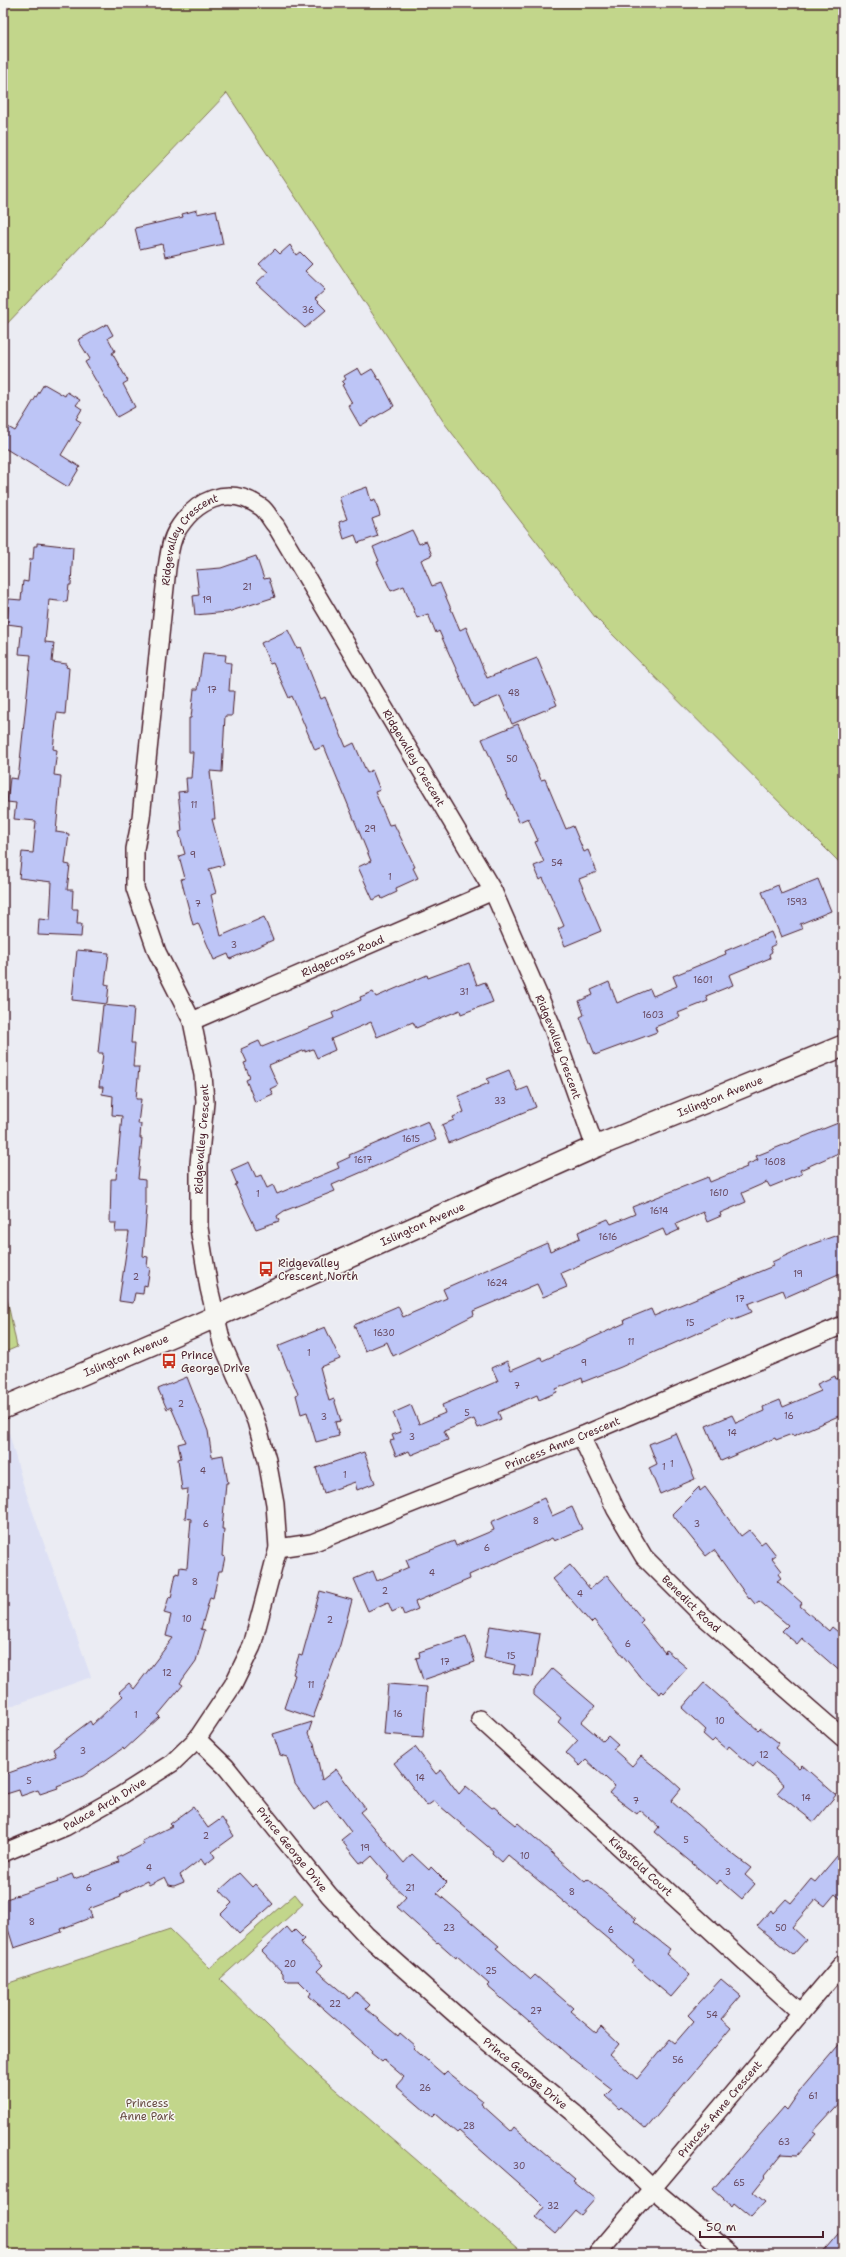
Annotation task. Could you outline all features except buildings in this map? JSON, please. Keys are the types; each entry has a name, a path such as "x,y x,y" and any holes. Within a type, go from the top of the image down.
{"main road":[{"name":"Islington Avenue","path":"3,1408 216,1317 595,1147 843,1046"}],"street":[{"name":"Ridgevalley Crescent","path":"216,1317 199,1228 199,1164 204,1102 203,1075 192,1021 157,952 135,888 135,849 141,818 167,568 172,543 183,521 202,502 224,496 241,497 262,508 276,526 493,891 552,1026 595,1147"},
{"name":"Ridgecross Road","path":"192,1021 493,891"},
{"path":"197,1739 233,1685 252,1646 278,1548 275,1504 267,1460 256,1421 223,1347 216,1317"},
{"name":"Princess Anne Crescent","path":"278,1548 312,1544 581,1436 843,1325"},
{"name":"Benedict Road","path":"581,1436 616,1510 644,1557 702,1615 843,1738"},
{"name":"Kingsfold Court","path":"480,1719 801,2013"},
{"name":"Palace Arch Drive","path":"3,1853 65,1827 120,1796 172,1763 197,1739"},
{"name":"Prince George Drive","path":"197,1739 226,1767 329,1895 366,1934 472,2029 574,2113 653,2189 730,2254"},
{"name":"Princess Anne Crescent","path":"597,2254 843,1964"}],"shaded area":[{"path":"9,1433 23,1484 91,1677 3,1709 3,1435"},
{"path":"215,2246 225,2254 209,2254"}],"green space":[{"path":"3,3 843,3 843,866 595,617 445,424 227,93 3,328"},
{"path":"3,1279 17,1347 3,1353"},
{"name":"Princess Anne Park","path":"295,1894 303,1904 220,1979 314,2071 525,2254 225,2254 215,2246 209,2254 3,2254 3,1985 170,1929 210,1968"}],"place":[{"name":"Ridgevalley Crescent North","path":"266,1269"},
{"name":"Prince George Drive","path":"169,1361"}]}
